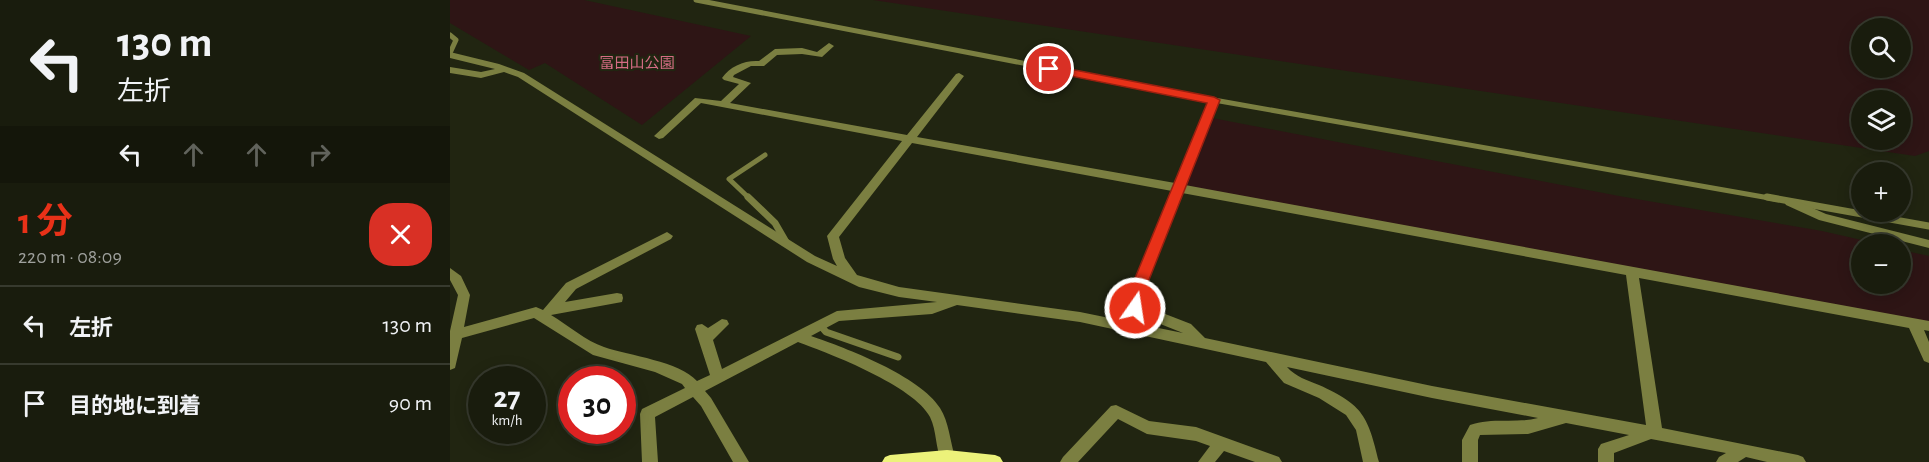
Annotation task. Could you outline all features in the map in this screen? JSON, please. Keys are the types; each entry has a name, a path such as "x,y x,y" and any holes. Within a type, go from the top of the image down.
{"main road":[{"path":"890,462 946,457 994,462"}],"street":[{"path":"722,105 746,83 729,80 727,78 730,73 749,63 761,64 775,52 802,51 819,55 829,46"},
{"path":"450,54 521,75 811,259 853,279 899,292 1080,317 1432,392 1798,462"},
{"path":"450,70 481,75 506,69"},
{"path":"853,279 839,259 833,236 959,75"},
{"path":"659,136 699,100 1929,326"},
{"path":"1200,342 1186,328 1135,308 1135,295 1214,100"},
{"path":"1790,202 1823,217 1929,244"},
{"path":"551,309 571,286 667,236"},
{"path":"1632,272 1652,433"},
{"path":"450,273 457,279 464,296 453,336 450,364"},
{"path":"453,336 536,312 617,298"},
{"path":"650,462 647,414 820,325 847,314 932,309 959,301"},
{"path":"536,312 598,351 658,367 687,380 706,402 741,462"},
{"path":"1914,323 1929,357"},
{"path":"718,378 704,334 722,324"},
{"path":"799,337 835,349 907,387 935,411 946,457"},
{"path":"1269,356 1289,379 1324,394 1351,410 1363,428 1371,462"},
{"path":"1068,462 1116,411 1147,427 1196,434 1274,462"},
{"path":"1470,462 1470,440 1475,430 1528,427 1566,417"},
{"path":"1606,462 1606,449 1617,443 1639,440 1652,433"},
{"path":"1206,462 1221,443"},
{"path":"1724,462 1744,450"}],"lane":[{"path":"696,0 1214,100 1929,226"},
{"path":"450,36 456,40 450,54"},
{"path":"765,155 729,179 775,223 786,243"},
{"path":"820,325 826,332 898,357"}],"green space":[{"name":"冨田山公園","path":"450,0 584,0 751,36 642,125 545,63 529,70 450,23"},
{"path":"873,0 1929,0 1929,151 1915,156 1875,150 1911,150 1911,90 1851,90 1851,146"},
{"path":"1212,118 1851,238 1851,294 1911,294 1911,252 1929,256 1929,322 1184,186"}],"route":[{"path":"1049,69 1214,100 1135,295 1135,308"}]}
